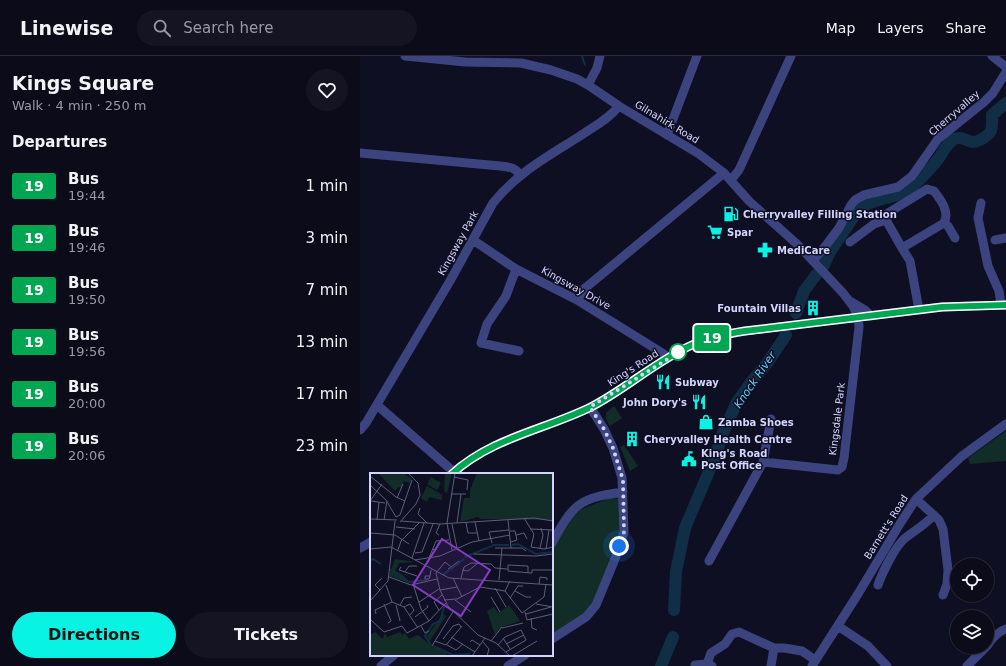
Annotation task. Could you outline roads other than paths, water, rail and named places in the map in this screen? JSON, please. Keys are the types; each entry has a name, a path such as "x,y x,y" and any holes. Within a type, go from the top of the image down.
{"street":[{"name":"Gilnahirk Road","path":"405,56 506,62 537,66 566,75 588,85 619,106 699,154 724,173 749,201 783,230 813,261 849,300 858,317"},
{"path":"588,85 597,68 600,56"},
{"path":"667,135 697,56"},
{"path":"731,180 739,170 791,56"},
{"path":"992,56 1006,67"},
{"name":"Cherryvalley","path":"813,261 835,233 855,200 864,196 898,187 912,176 938,139 984,102 993,93 1006,72"},
{"name":"Kingsway Park","path":"360,430 377,405 493,204 504,189 520,175 616,111 619,106"},
{"path":"360,153 510,167 516,170 520,175"},
{"path":"577,300 584,289 724,173"},
{"path":"902,248 944,223 947,219 947,213 934,191 927,189 888,213 886,220 902,248 910,262 919,310"},
{"path":"981,204 978,218 988,266 1004,305"},
{"path":"850,242 874,224 886,220"},
{"path":"944,223 948,226 955,238"},
{"path":"995,240 1006,238"},
{"name":"Kingsway Drive","path":"473,240 516,269 577,300 630,332 664,354 667,358"},
{"path":"516,269 506,296 487,324 481,343 519,351"},
{"path":"849,300 865,310 870,316"},
{"name":"King's Road","path":"453,473 481,453 504,441 590,407 616,392 667,358 691,345 718,336 745,331 919,310 957,306 1004,305"},
{"name":"Kingsdale Park","path":"763,462 838,470 842,467 860,327 858,317"},
{"path":"377,405 453,473"},
{"path":"553,638 586,617 596,606 624,532 622,478 613,448 604,429 590,407"},
{"path":"709,561 763,462 771,419"},
{"name":"Barnett's Road","path":"813,663 838,626 900,522 916,499 962,456 1006,424"},
{"path":"553,541 564,520 578,505 592,498 623,492"},
{"path":"916,499 939,520 942,529 948,570 947,584 943,595"},
{"path":"878,585 884,569 903,540 925,524 934,515"},
{"path":"360,548 370,543"},
{"path":"838,626 868,646 887,666"},
{"path":"994,636 1000,631 1006,629"},
{"path":"695,665 710,665 711,653 725,644 732,634 739,632 774,648 802,651 813,663"},
{"path":"771,666 774,648"},
{"path":"967,666 979,654"},
{"path":"381,666 393,656"},
{"path":"508,666 523,656"},
{"path":"974,659 981,666"}],"waterway":[{"path":"582,56 585,65"},
{"name":"Knock River","path":"824,265 830,252 859,209 871,202 899,194 912,187 933,166 947,145 954,139 961,138 973,142 978,141 988,135 991,130 992,115 1006,103"},
{"name":"Knock River","path":"796,313 804,291 816,275"},
{"name":"Knock River","path":"674,610 676,572 685,528 715,457 723,433 737,402 768,362 786,335"},
{"name":"Knock River","path":"661,666 673,637"}],"place":[{"name":"Cherryvalley Filling Station","path":"731,214"},
{"name":"Spar","path":"715,232"},
{"name":"MediCare","path":"765,250"},
{"name":"Fountain Villas","path":"813,308"},
{"name":"Subway","path":"663,382"},
{"name":"John Dory's","path":"699,402"},
{"name":"Zamba Shoes","path":"706,422"},
{"name":"Cheryvalley Health Centre","path":"632,439"},
{"name":"King's Road Post Office","path":"689,459"}]}
